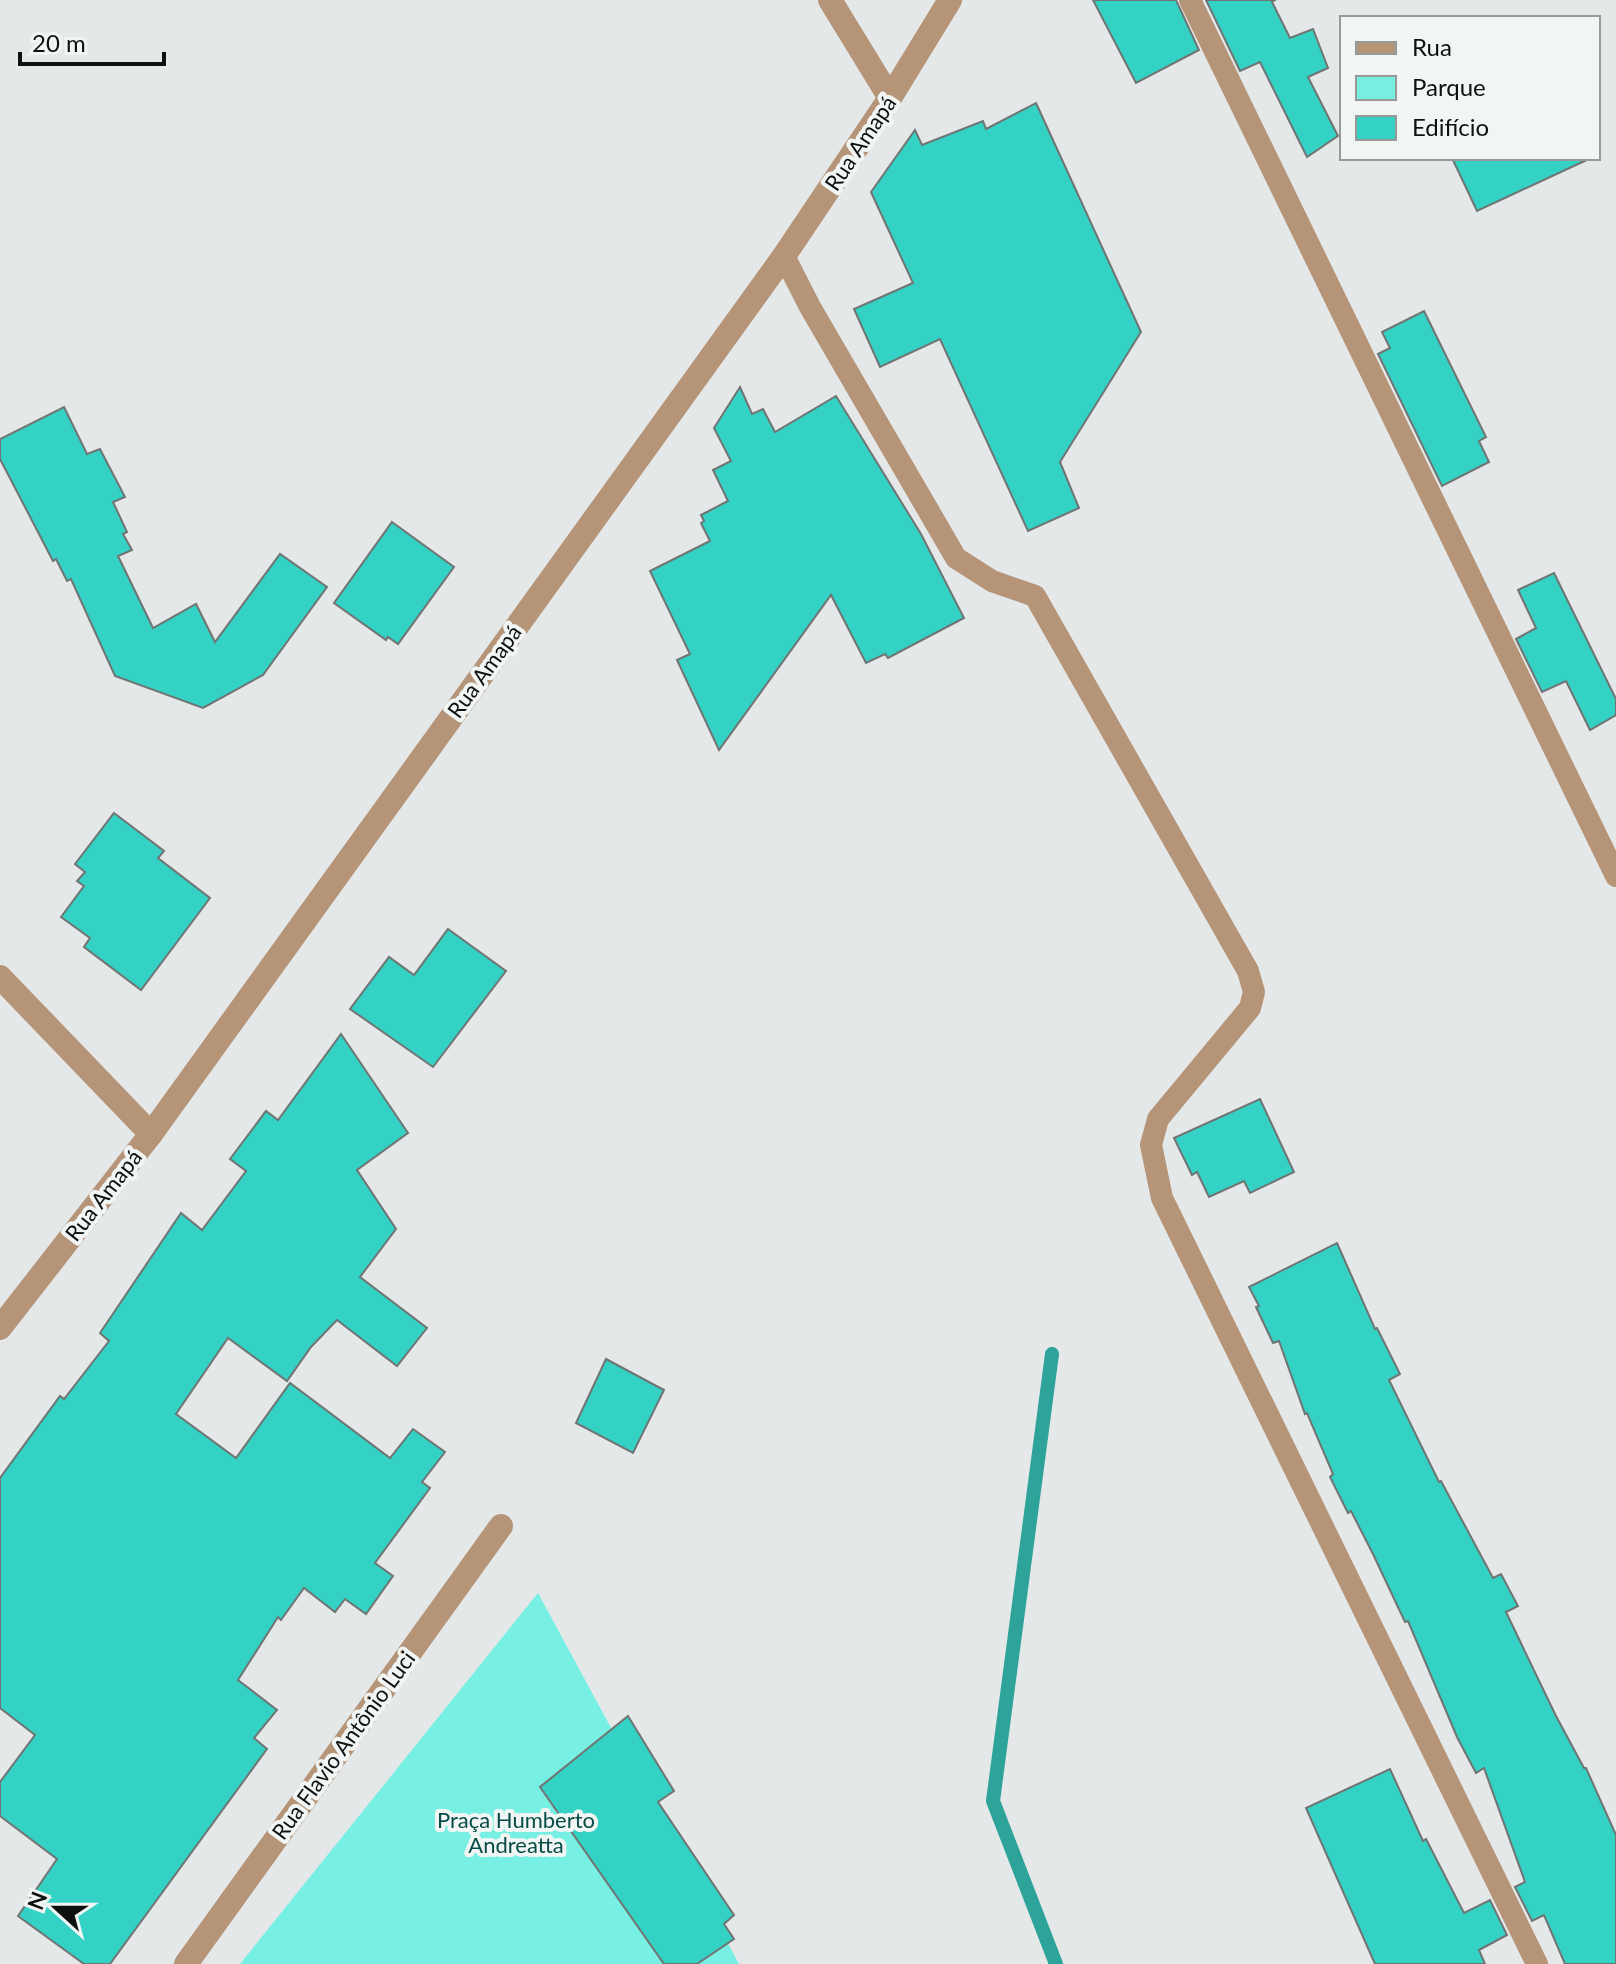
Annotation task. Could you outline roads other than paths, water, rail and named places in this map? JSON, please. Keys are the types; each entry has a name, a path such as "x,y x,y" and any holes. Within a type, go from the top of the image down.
{"street":[{"path":"830,0 890,98"},
{"name":"Rua Amapá","path":"0,1328 151,1134 784,256 890,98 950,0"},
{"path":"0,977 151,1134"},
{"name":"Rua Flavio Antônio Luci","path":"186,1964 501,1526"}],"lane":[{"path":"1190,0 1616,876"},
{"path":"784,256 810,307 956,558 992,581 1035,596 1248,971 1254,992 1250,1008 1158,1119 1151,1145 1162,1198 1537,1964"}],"waterway":[{"path":"1052,1354 993,1801 1056,1964"}],"park label":[{"name":"Praça Humberto Andreatta","path":"516,1832"}]}
